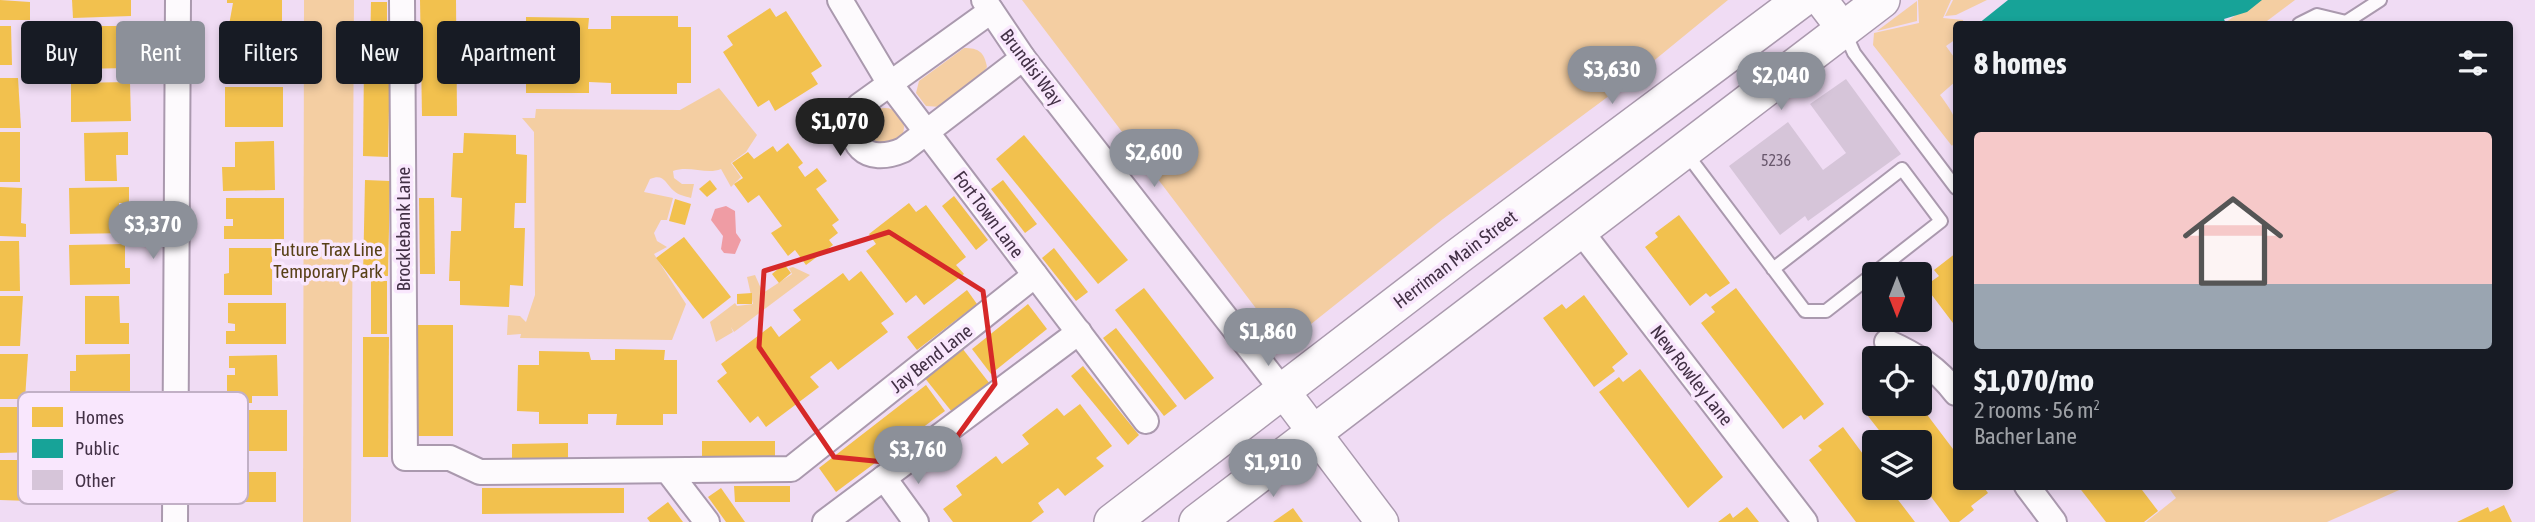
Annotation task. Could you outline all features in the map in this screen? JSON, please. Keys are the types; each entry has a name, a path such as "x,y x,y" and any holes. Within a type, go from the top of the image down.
{"main road":[{"name":"Herriman Main Street","path":"1112,522 1801,0"},
{"path":"1197,522 1882,0"}],"street":[{"path":"176,392 178,0"},
{"name":"Brocklebank Lane","path":"402,0 405,458"},
{"name":"Fort Town Lane","path":"840,0 890,84 1146,421"},
{"path":"1821,0 1844,30"},
{"path":"987,5 859,106 854,119 853,136 861,148 868,155 886,158 903,150 1023,58"},
{"name":"Brundisi Way","path":"987,5 1023,58 1382,522"},
{"name":"New Rowley Lane","path":"1579,229 1805,522"},
{"name":"Jay Bend Lane","path":"405,458 450,458 480,472 791,469 1035,275"},
{"path":"825,522 1079,332"},
{"path":"1887,342 1918,355 1945,377 1953,389"},
{"path":"668,471 707,522"},
{"path":"884,478 916,522"},
{"path":"2030,490 2054,522"},
{"path":"175,504 175,522"}],"lane":[{"path":"2348,21 2381,0"},
{"path":"2305,21 2317,15 2338,21"},
{"path":"1844,30 1854,53 1953,184"},
{"path":"1684,150 1773,269 1805,311 1826,311 1941,222 1902,169 1773,269"}],"highlighted area":[{"path":"889,232 983,291 995,384 935,467 834,457 759,347 764,271"}],"green space":[{"name":"Future Trax Line Temporary Park","path":"304,0 354,0 354,21 336,21 336,84 354,84 351,522 303,522 304,84 322,84 322,21 304,21"},
{"path":"1022,0 1728,0 1629,81 1443,219 1296,336 1288,337 1258,311"},
{"path":"1918,0 1951,0 1943,18 1963,20 1953,21 1953,41 1946,46 1953,56 1953,84 1940,95 1953,115 1952,146 1873,45 1874,33 1919,23"},
{"path":"1953,0 1987,0 1956,15 1945,16"},
{"path":"2257,0 2295,0 2267,21 2227,21"},
{"path":"1917,1 1917,21 1877,31"},
{"path":"964,48 980,52 987,67 978,79 941,107 926,106 916,93 919,81"},
{"path":"719,88 757,135 746,152 731,163 741,177 731,187 721,169 679,169 673,171 674,178 682,184 694,184 691,198 676,192 658,177 650,179 644,192 673,198 667,220 661,220 654,233 657,241 667,247 654,254 686,304 672,340 520,338 521,334 507,335 508,315 520,316 526,322 535,295 534,132 522,118 535,118 536,109 680,110"},
{"path":"885,108 898,114 904,127 898,140 885,146 872,140 866,127 872,114"},
{"path":"793,267 810,275 734,332 731,327 733,332 716,342 710,322 735,303 737,306 753,304 747,277 755,275 763,293 792,274 789,268"},
{"path":"2170,490 2399,490 2327,522 2146,522 2176,498"}],"shaded area":[{"path":"726,206 735,211 736,233 741,240 735,254 724,253 721,249 723,236 711,220 715,209"}],"building: Homes":[{"path":"0,0 30,2 30,20 0,20"},
{"path":"72,0 131,0 131,16 73,18"},
{"path":"227,0 282,0 282,21 230,21 233,3 227,3"},
{"path":"420,0 456,0 456,21 437,21 437,84 457,84 457,116 422,116 423,21 420,21"},
{"path":"371,2 387,2 387,21 371,21"},
{"path":"770,8 776,17 786,11 822,66 811,73 818,84 775,111 769,100 758,107 723,52 733,45 727,36"},
{"path":"611,16 678,16 678,27 691,27 691,83 677,83 677,94 611,94 611,83 589,82 589,93 526,93 526,84 580,84 580,21 526,21 526,17 589,18 588,29 611,29"},
{"path":"0,26 11,26 12,65 0,65"},
{"path":"102,26 116,26 116,68 102,69"},
{"path":"0,78 18,78 21,128 0,128"},
{"path":"71,84 130,84 131,121 71,122"},
{"path":"364,84 390,84 388,157 363,156"},
{"path":"225,87 283,87 283,127 225,127"},
{"path":"0,132 20,132 20,182 0,182"},
{"path":"128,132 128,155 116,155 117,181 85,181 84,133"},
{"path":"464,133 516,135 516,154 527,155 526,203 515,203 514,228 525,228 523,286 510,285 509,307 460,305 460,281 449,281 451,231 461,231 462,198 451,197 453,153 463,153"},
{"path":"1024,135 1128,260 1098,284 996,159"},
{"path":"274,141 275,190 223,191 222,167 235,167 235,142"},
{"path":"788,143 803,163 798,167 805,177 817,168 827,181 816,189 839,220 832,225 838,233 829,240 833,245 806,265 795,250 788,256 771,233 782,226 759,195 748,203 734,184 743,178 732,163 748,152 754,159 773,146 777,152"},
{"path":"365,180 390,181 388,276 363,276"},
{"path":"710,180 717,189 707,197 699,189"},
{"path":"1003,180 1037,224 1025,233 991,189"},
{"path":"0,187 22,188 21,223 26,224 26,237 0,236"},
{"path":"129,187 129,203 119,203 119,212 130,211 130,233 70,234 69,188"},
{"path":"954,196 988,240 976,250 942,206"},
{"path":"226,198 284,198 284,239 224,239 224,226 233,226 233,219 226,219"},
{"path":"419,198 434,198 435,274 420,274"},
{"path":"675,199 691,204 685,225 669,221"},
{"path":"909,203 916,212 926,205 966,257 956,265 964,274 924,305 916,295 906,303 866,251 876,244 869,234"},
{"path":"1679,215 1730,283 1710,297 1706,293 1690,306 1645,247 1658,237 1655,233"},
{"path":"684,237 731,297 703,319 656,258"},
{"path":"0,241 19,241 20,291 0,291"},
{"path":"125,244 125,268 130,268 130,284 70,285 69,245"},
{"path":"229,248 272,248 272,295 224,295 224,274 229,273"},
{"path":"1054,248 1088,292 1076,301 1042,258"},
{"path":"1953,255 1953,323 1932,295 1932,281 1939,276 1934,270"},
{"path":"784,264 791,273 779,283 772,274"},
{"path":"861,271 894,314 881,323 888,332 838,370 831,361 810,377 819,387 766,427 758,416 750,423 717,381 727,373 721,364 771,326 779,337 801,320 793,310 843,273 849,281"},
{"path":"371,281 387,281 387,334 371,334"},
{"path":"1144,288 1214,378 1185,400 1115,310"},
{"path":"1736,288 1824,404 1804,420 1801,415 1783,429 1701,323 1715,312 1711,307"},
{"path":"967,290 977,304 917,350 907,337"},
{"path":"752,293 752,304 737,304 737,294"},
{"path":"1584,295 1628,354 1612,367 1615,371 1594,387 1543,318 1562,304 1566,309"},
{"path":"0,296 23,296 20,346 0,346"},
{"path":"85,296 119,296 120,323 129,323 129,344 85,344"},
{"path":"228,303 286,303 286,344 226,344 226,331 235,331 235,324 228,323"},
{"path":"1028,304 1047,329 991,374 972,349"},
{"path":"418,325 453,325 453,436 418,436"},
{"path":"1116,328 1177,406 1164,416 1103,338"},
{"path":"363,337 389,337 388,457 363,457"},
{"path":"962,348 990,384 952,412 924,377"},
{"path":"615,349 665,350 664,360 677,360 677,414 663,414 663,425 616,425 617,414 588,414 588,424 539,424 539,412 517,411 518,365 539,365 539,351 589,352 591,360 615,360"},
{"path":"0,354 28,354 25,392 18,392 18,399 0,399"},
{"path":"130,354 130,392 70,392 70,371 76,371 76,355"},
{"path":"277,355 278,396 252,396 252,403 248,403 248,392 227,392 227,375 235,375 235,368 229,368 229,356"},
{"path":"1083,366 1139,435 1128,445 1071,376"},
{"path":"1640,369 1723,477 1688,508 1599,392 1619,377 1623,382"},
{"path":"926,385 945,411 836,492 819,468"},
{"path":"1080,404 1112,446 1096,458 1104,466 1065,496 1058,488 1038,503 1044,512 1031,522 953,522 943,509 962,495 956,486 996,456 1002,464 1029,444 1022,435 1057,408 1064,416"},
{"path":"0,407 18,407 18,452 0,453"},
{"path":"248,410 287,410 287,451 248,451"},
{"path":"1868,416 1928,416 1953,449 1953,490 1986,490 1988,493 1971,506 1974,510 1959,522 1950,522 1932,498 1932,430 1879,430"},
{"path":"1843,427 1862,453 1862,500 1898,500 1915,522 1856,522 1809,460 1822,450 1818,446"},
{"path":"702,441 775,441 775,457 702,457"},
{"path":"568,443 568,459 512,459 512,444"},
{"path":"0,460 18,460 18,501 0,500"},
{"path":"248,472 276,472 276,502 248,502"},
{"path":"734,486 790,486 790,502 735,502"},
{"path":"482,488 624,488 624,513 482,514"},
{"path":"721,488 745,522 726,522 708,497"},
{"path":"2081,490 2142,490 2158,511 2144,522 2106,522"},
{"path":"668,502 683,522 650,522 647,518"},
{"path":"2504,505 2512,522 2457,522 2488,507 2490,512"},
{"path":"1747,507 1759,522 1718,522 1730,513 1733,518"},
{"path":"1293,508 1303,522 1273,522"}],"building: Public":[{"path":"2008,0 2262,0 2247,12 2224,19 2225,21 1982,21"}],"building: Other":[{"path":"1846,79 1901,154 1808,221 1805,216 1780,235 1729,166 1788,122 1823,170 1846,153 1810,104"}]}
